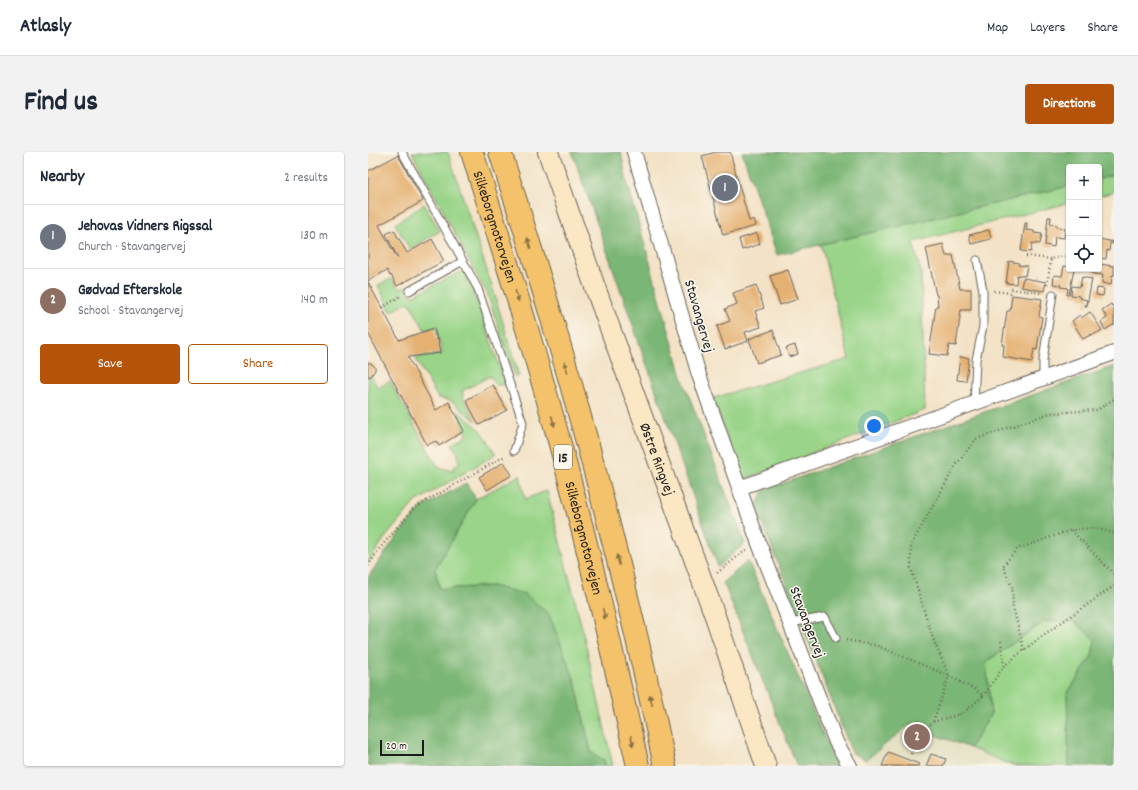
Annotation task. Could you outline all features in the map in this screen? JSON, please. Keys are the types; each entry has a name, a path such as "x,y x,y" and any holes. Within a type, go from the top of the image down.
{"highway":[{"name":"Silkeborgmotorvejen","path":"472,152 524,317 576,503 604,614 638,766"},
{"name":"Silkeborgmotorvejen","path":"500,152 548,307 602,497 648,685 665,766"}],"main road":[{"name":"Østre Ringvej","path":"548,152 595,288 718,623 766,766"}],"street":[{"name":"Stavangervej","path":"634,152 699,375 738,488 836,742 850,766"},
{"path":"738,488 1114,353"}],"lane":[{"path":"402,152 478,289 523,423 514,450"},
{"path":"974,403 976,360 983,326 983,290 977,260"},
{"path":"409,291 463,261"},
{"path":"1043,378 1043,360 1049,294"},
{"path":"790,624 825,617 836,638"}],"path":[{"path":"1026,256 1051,259 1066,256"},
{"path":"983,290 1010,293 1012,289 1049,294 1051,259"},
{"path":"382,308 409,291"},
{"path":"933,722 948,676 932,639 911,568 911,545 956,465 976,439 1050,413 1097,410 1114,399"},
{"path":"368,566 380,548 414,508 514,450"},
{"path":"1024,650 1013,607 1012,587 1003,566 1017,550 1071,530 1093,528 1114,533"},
{"path":"1071,530 1114,574"},
{"path":"702,579 716,574 758,541"},
{"path":"911,754 919,734 933,722 963,714 983,696 1004,666 1042,636 1114,586"},
{"path":"836,638 878,646 948,676 976,690 983,696"},
{"path":"1001,641 1004,666"}],"shaded area":[{"path":"909,725 1015,766 863,766 866,760"}],"green space":[{"path":"412,152 448,152 491,283 519,376 515,377 487,292"},
{"path":"572,152 621,152 626,178 683,380 745,543 718,567"},
{"path":"742,152 1114,152 1114,175 1102,178 1102,164 1066,164 1066,187 777,255"},
{"path":"1114,175 1114,192 1102,195 1102,178"},
{"path":"1066,187 1066,204 913,242 921,273 925,410 743,480 713,398 849,359 821,244"},
{"path":"424,204 440,231 410,249 395,224"},
{"path":"464,272 473,290 506,385 496,385 490,376 462,391 464,399 476,421 450,400 438,398 415,358 442,354 436,327 425,330 409,302 391,312 378,285 391,279 400,289 405,287 412,296 458,273"},
{"path":"1114,366 1114,766 1069,766 1067,694 1092,656 1095,640 1075,622 1045,621 986,662 991,714 970,748 909,725 866,760 852,753 756,507 764,490"},
{"path":"371,376 378,388 390,381 439,468 452,470 459,462 458,453 452,444 467,435 457,411 481,430 496,454 414,503 384,539 368,563 368,377"},
{"path":"520,475 525,499 547,491 582,628 613,766 605,766 604,760 591,752 575,681 525,594 492,586 440,589 435,569 476,499"},
{"path":"466,483 476,499 435,569 440,589 492,586 525,594 549,614 575,681 591,752 604,760 605,766 368,766 368,577 397,536 421,508"},
{"path":"748,561 837,766 797,766 723,582"},
{"path":"1045,621 1075,622 1095,639 1092,656 1067,694 1069,766 1015,766 970,748 991,714 986,662"}],"building":[{"path":"716,152 730,152 749,221 754,219 756,226 723,235 702,156"},
{"path":"398,155 423,201 379,225 397,258 386,234 394,230 407,253 432,239 444,261 397,286 387,270 368,281 368,171"},
{"path":"1048,217 1051,217 1050,224 1065,228 1064,238 1055,237 1054,247 1045,245"},
{"path":"1025,223 1027,223 1026,230 1042,234 1040,244 1032,243 1031,252 1021,251"},
{"path":"989,230 991,239 971,244 969,235"},
{"path":"757,233 760,244 742,250 739,239"},
{"path":"1102,240 1114,242 1114,244 1110,243 1109,251 1107,250 1106,259 1102,258"},
{"path":"943,244 946,256 953,255 960,289 971,289 971,310 961,310 956,346 949,345 947,356 929,354 936,306 938,306 937,295 926,248"},
{"path":"1009,261 1019,263 1018,265 1027,266 1025,276 1017,275 1016,284 1006,283"},
{"path":"1102,264 1114,266 1114,276 1112,276 1111,285 1102,283 1103,275 1093,274 1093,272 1102,272"},
{"path":"1064,266 1066,266 1066,272 1073,272 1069,295 1067,295 1068,288 1053,284 1054,275 1062,276"},
{"path":"788,270 798,299 780,305 770,276"},
{"path":"1082,277 1092,279 1087,306 1085,306 1087,300 1079,298 1079,296 1071,295 1072,286 1080,287"},
{"path":"1023,278 1046,282 1044,291 1021,287"},
{"path":"368,282 399,340 434,328 439,343 440,353 408,357 436,410 449,402 464,431 439,446 436,441 427,445 368,333"},
{"path":"756,285 764,308 755,311 761,327 745,332 748,341 725,349 717,326 730,321 725,309 737,304 733,293"},
{"path":"1097,288 1104,289 1103,296 1096,295"},
{"path":"1012,295 1042,299 1039,316 1042,317 1037,350 1034,349 1032,362 1003,357 1004,345 1002,345 1007,311 1010,311"},
{"path":"1111,304 1112,306 1114,305 1114,326 1113,325 1105,330 1101,322 1107,318 1102,310"},
{"path":"1090,312 1102,330 1083,339 1072,321 1080,315 1081,318"},
{"path":"773,330 781,355 757,363 749,339"},
{"path":"795,345 798,354 789,357 786,348"},
{"path":"960,357 969,358 966,381 957,380"},
{"path":"368,362 375,367 375,370 371,376 368,377"},
{"path":"493,385 507,410 479,425 466,400"},
{"path":"504,462 512,475 487,490 479,477"},
{"path":"888,752 919,764 919,766 882,766"},
{"path":"931,754 946,759 943,766 926,766"}],"place":[{"name":"Jehovas Vidners Rigssal","path":"725,188"},
{"name":"Gødvad Efterskole","path":"917,737"}]}
